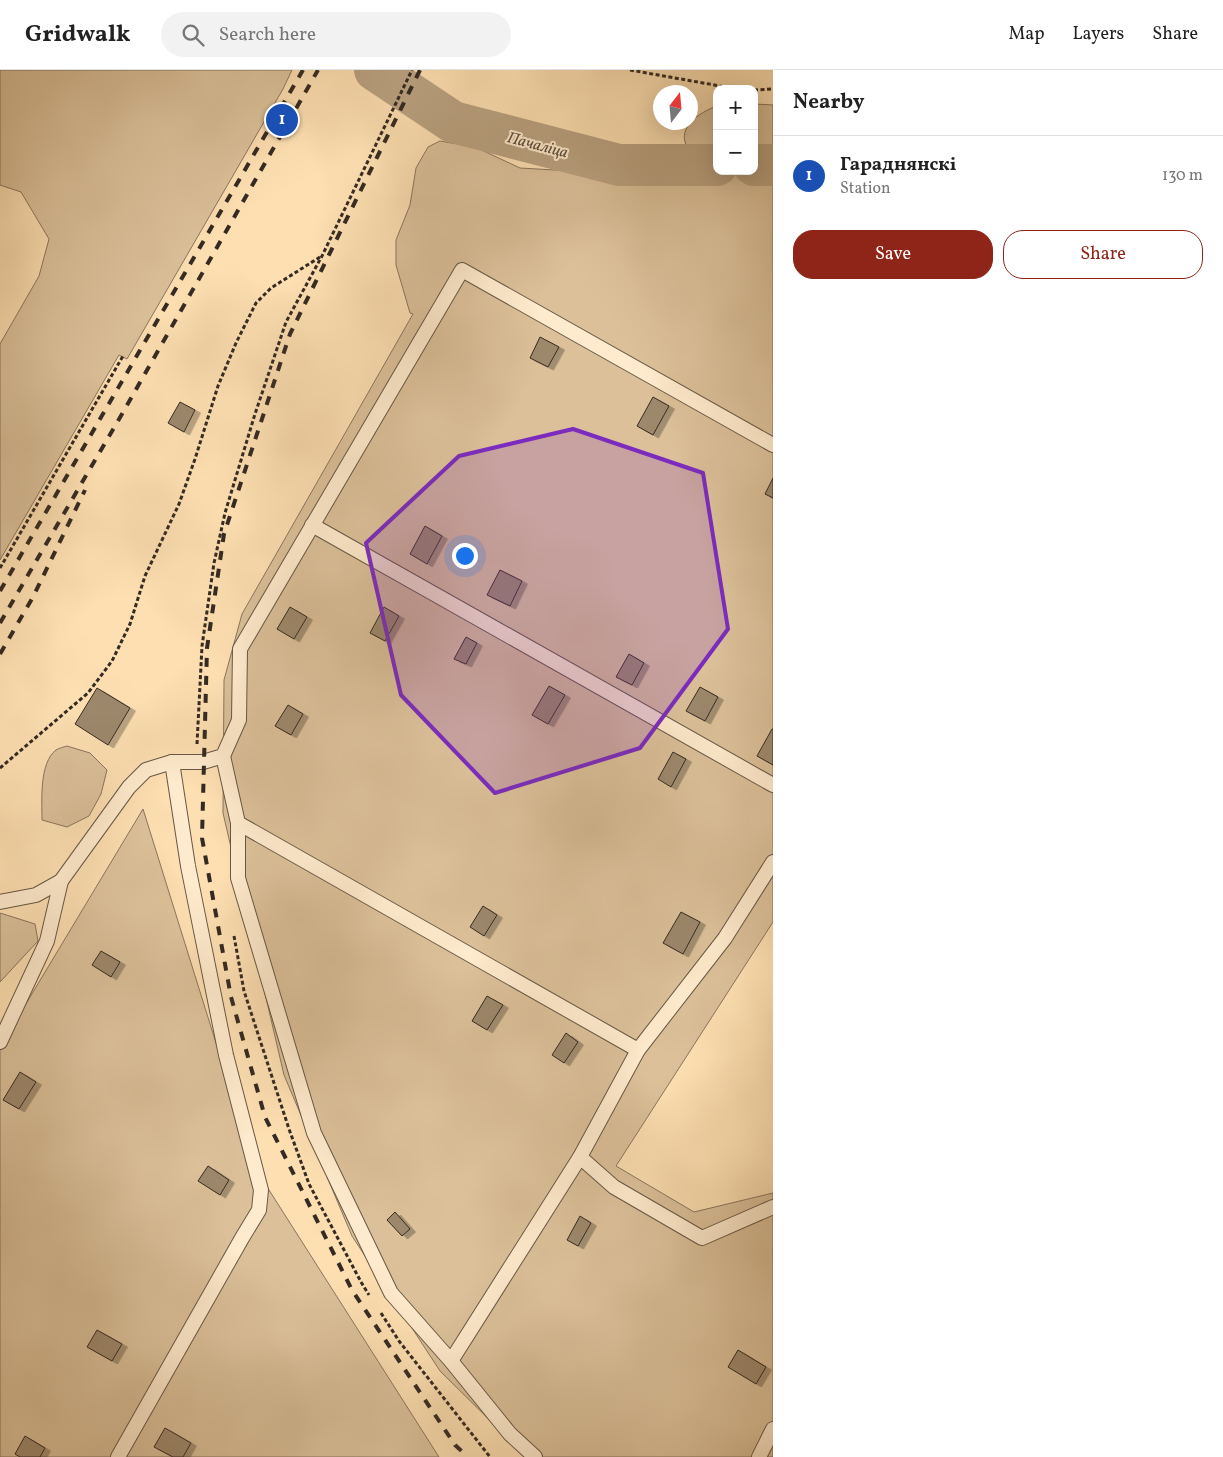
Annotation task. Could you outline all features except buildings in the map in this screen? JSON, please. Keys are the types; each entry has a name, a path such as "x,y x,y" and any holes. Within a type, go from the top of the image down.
{"lane":[{"path":"535,1457 510,1434 451,1361 391,1293 314,1133 238,878 238,823 223,756 239,720 240,649 462,270 773,445"},
{"path":"312,525 773,785"},
{"path":"0,1042 47,941 61,881 129,787 146,770 172,762 203,762 223,756"},
{"path":"118,1457 259,1210 261,1190 226,1055 188,866 172,762"},
{"path":"238,823 638,1050"},
{"path":"451,1361 580,1157 638,1050 725,938 773,862"},
{"path":"0,902 36,895 61,881"},
{"path":"580,1157 614,1187 702,1238 773,1208"},
{"path":"759,1457 773,1429"}],"path":[{"path":"196,762 202,646 214,563 225,514 286,322 322,256 412,70"},
{"path":"630,70 714,85"},
{"path":"758,90 773,89"},
{"path":"0,768 88,693 112,661 130,624 145,576 179,504 221,379 256,303 270,288 322,256"},
{"path":"0,568 123,356"}],"highlighted area":[{"path":"573,429 703,473 728,629 640,748 495,793 401,695 366,543 459,456"}],"shaded area":[{"path":"0,70 292,70 283,89 127,359 119,355 0,560 0,344 39,276 49,239 21,192 0,185"},
{"path":"758,104 773,105 773,922 616,1166 694,1212 773,1193 773,1457 527,1457 440,1371 352,1236 284,1075 223,813 224,680 242,614 413,314 410,313 396,265 396,240 410,205 416,168 428,147 440,141 475,147 520,168 678,177 695,164 688,151 684,135 686,130 698,130 698,116 713,108 713,175 758,175"},
{"path":"67,746 90,753 107,770 101,794 89,816 67,827 42,820 42,803 44,773 47,764 56,750"},
{"path":"143,809 255,1168 439,1457 0,1457 0,1047"},
{"path":"0,913 35,924 38,941 0,982"}],"waterway":[{"name":"Пачаліца","path":"375,70 453,122 619,165 713,165"},
{"name":"Пачаліца","path":"758,165 773,165"}],"railway":[{"path":"0,591 303,70"},
{"path":"0,623 122,414 318,70"},
{"path":"420,70 290,334 224,534 207,648 202,838 231,997 265,1117 352,1290 455,1445 468,1457"},
{"path":"0,654 33,597 85,490"}],"place":[{"name":"Гараднянскі","path":"282,120"}]}
